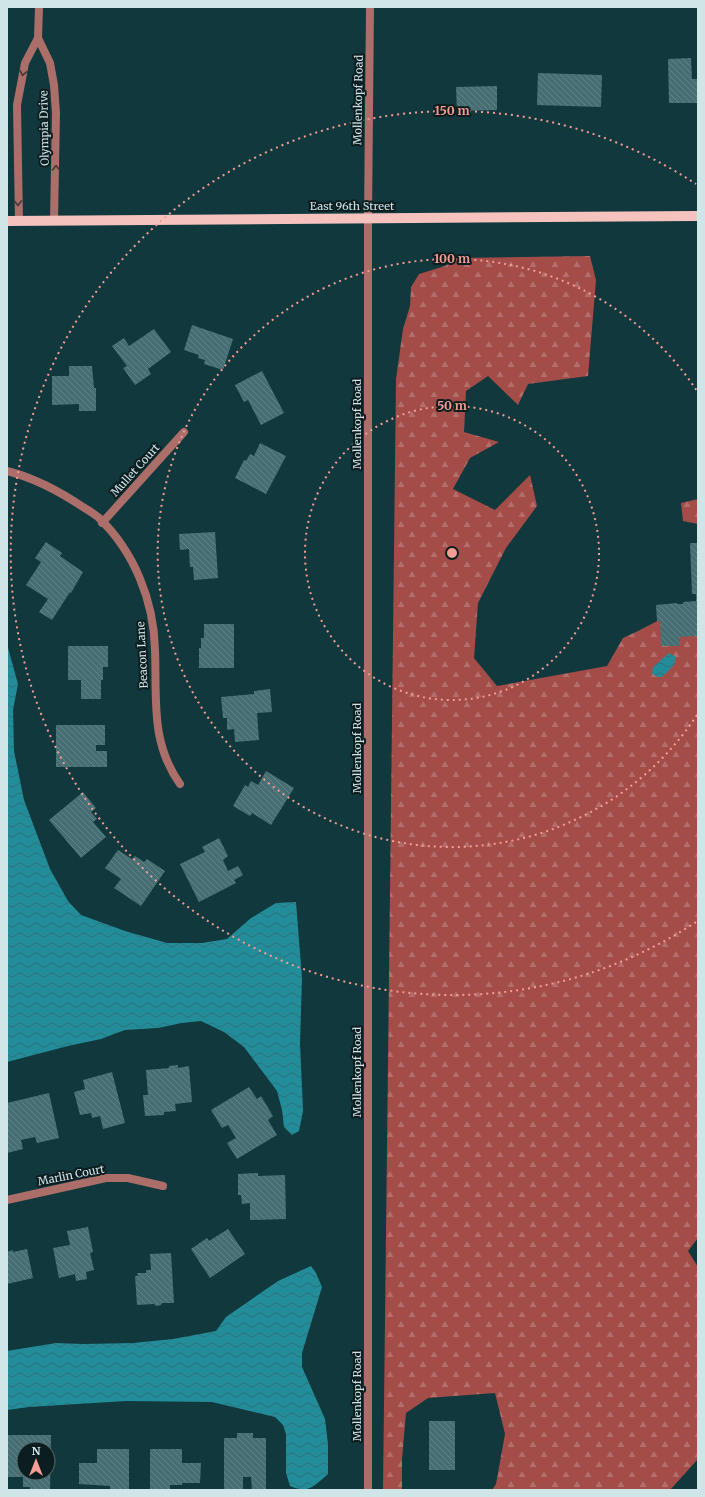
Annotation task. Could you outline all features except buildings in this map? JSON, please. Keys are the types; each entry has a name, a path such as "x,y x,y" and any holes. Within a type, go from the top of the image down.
{"main road":[{"name":"East 96th Street","path":"7,221 698,216"}],"street":[{"name":"Olympia Drive","path":"19,221 17,105 25,63 38,38 39,7"},
{"name":"Mollenkopf Road","path":"368,1490 368,218 370,7"},
{"name":"Olympia Drive","path":"38,38 50,63 54,85 56,113 54,221"},
{"name":"Mullet Court","path":"102,523 184,432"},
{"name":"Beacon Lane","path":"7,471 44,483 90,510 99,518 120,543 131,560 143,586 149,604 155,641 157,725 165,756 180,784"},
{"name":"Marlin Court","path":"7,1200 88,1180 106,1178 128,1178 163,1186"}],"green space":[{"path":"590,256 596,280 588,376 528,384 518,405 488,376 466,391 464,432 499,442 470,458 453,489 495,510 530,475 537,506 506,548 478,603 474,658 497,686 607,666 623,638 698,600 698,1238 688,1251 698,1267 698,1459 670,1490 492,1490 496,1484 505,1434 495,1393 428,1398 406,1413 402,1459 402,1490 383,1490 396,379 403,329 410,306 411,287 419,274 445,266 458,258"},
{"path":"698,499 698,524 683,521 681,503"}],"water":[{"path":"7,644 18,684 13,710 14,751 24,800 50,869 68,901 81,915 125,931 167,943 202,943 227,939 251,918 276,903 296,902 302,978 300,1043 303,1111 299,1131 292,1135 284,1127 282,1110 277,1091 244,1047 224,1032 201,1021 158,1028 125,1030 101,1039 7,1062"},
{"path":"669,653 676,657 674,665 662,677 652,674 653,667"},
{"path":"311,1266 322,1287 302,1353 302,1367 325,1419 328,1444 328,1474 311,1488 302,1489 290,1486 286,1473 286,1434 283,1425 275,1417 212,1402 126,1401 29,1407 7,1410 7,1351 56,1343 133,1343 173,1339 216,1331 226,1317 278,1281"}]}
